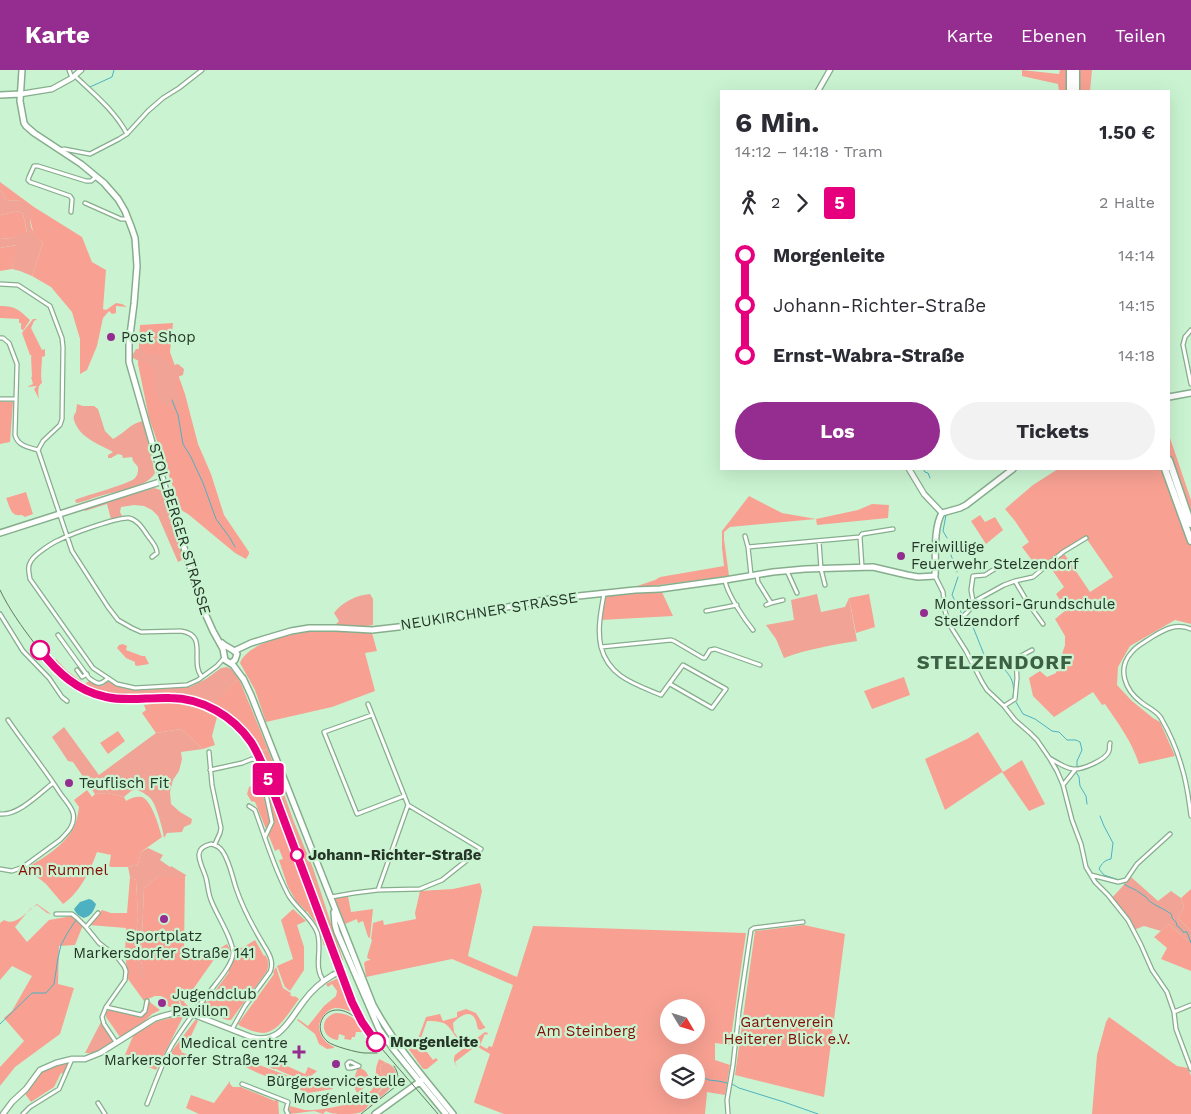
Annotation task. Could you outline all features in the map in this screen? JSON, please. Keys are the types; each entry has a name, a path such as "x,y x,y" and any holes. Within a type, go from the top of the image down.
{"highway":[{"path":"1070,70 1070,90"},
{"path":"1076,70 1076,90"},
{"path":"1170,463 1191,524"},
{"path":"1165,470 1191,541"}],"main road":[{"path":"0,95 21,94 22,70"},
{"name":"STOLLBERGER STRASSE","path":"21,94 22,111 26,126 82,164 96,176 114,194 129,219 136,238 137,266 128,362 204,611 216,637 230,656 252,695 332,898 355,966 373,1004 381,1020 446,1114"},
{"path":"1170,397 1191,393"},
{"path":"935,576 937,533 942,513 960,508 1012,470"},
{"path":"0,532 163,481"},
{"name":"NEUKIRCHNER STRASSE","path":"230,656 239,653 255,642 291,631 309,628 372,630 407,626 550,599 660,589 757,574 873,567 907,576 935,576"},
{"path":"374,1114 422,1080"},
{"name":"STOLLBERGER STRASSE","path":"422,1080 453,1114"}],"street":[{"path":"70,70 74,77 105,104 128,134"},
{"path":"21,94 52,89 74,77 81,70"},
{"path":"60,150 64,149 90,154 128,134 148,111 163,98 202,70"},
{"path":"819,90 830,70"},
{"path":"71,212 72,199 70,196 28,180 32,168 38,166 86,182 91,181 96,176"},
{"path":"85,203 121,219 129,219"},
{"path":"0,284 18,285 50,306 62,338 62,419 60,425 42,441 38,450 72,551 118,620 141,632 187,632 193,636 196,642 199,674 202,678"},
{"path":"1191,330 1185,337 1184,345 1191,384"},
{"path":"0,338 9,343 17,364 15,399 16,439 19,443 38,450"},
{"path":"0,399 15,399"},
{"path":"911,470 924,494 942,513"},
{"path":"152,558 157,553 157,548 139,524 131,519 123,518 57,541 34,557 30,561 28,569 30,579 93,668 117,684 145,688 187,685 202,678 230,656"},
{"path":"748,547 860,537 862,534 893,529"},
{"path":"746,536 751,576"},
{"path":"860,537 862,567"},
{"path":"973,602 989,592 1015,581 1033,577 1063,552 1086,538"},
{"path":"820,541 821,569 825,584"},
{"path":"949,624 959,619 971,608 973,602 971,590 972,576 985,575 1003,563"},
{"path":"788,571 797,593"},
{"path":"757,574 758,582 771,604"},
{"path":"935,576 942,592 949,624 987,690 1030,733 1050,759 1063,785 1081,844 1086,868 1128,920 1152,970 1167,992 1174,1012 1176,1029 1191,1069"},
{"path":"725,580 726,585 753,630"},
{"path":"1015,581 1043,624"},
{"path":"604,593 600,620 601,646 604,657 611,668 622,677 661,695 683,665 726,689 712,708 670,684"},
{"path":"766,605 782,600"},
{"path":"706,611 737,604"},
{"path":"0,614 23,651 49,678 67,702"},
{"path":"1191,629 1182,626 1165,629 1134,649 1127,658 1123,669 1125,681 1134,696 1142,704 1156,711 1162,719 1183,769 1191,816"},
{"path":"58,635 86,674 96,683 103,682 108,678"},
{"path":"601,646 671,640 702,658 705,658 710,650 715,649 760,665"},
{"path":"1004,706 1015,699 1016,660 1032,650"},
{"path":"77,670 82,677 86,674"},
{"path":"332,898 378,890 420,889 442,880 481,849 408,806 368,704"},
{"path":"372,715 324,732 331,750 357,814 404,796"},
{"path":"0,869 12,871 23,867 60,840 70,830 72,824 72,813 8,720"},
{"path":"1050,759 1075,769 1096,763 1106,756 1110,743"},
{"path":"209,752 212,785 221,828 215,844"},
{"path":"210,770 237,764 252,758 255,760 263,780 272,822 264,838"},
{"path":"1063,785 1075,769"},
{"path":"0,814 8,814 17,810 53,783"},
{"path":"249,806 254,810 288,894 316,930 320,943 319,972 324,980"},
{"path":"378,890 408,806"},
{"path":"1090,875 1118,882 1126,880 1137,864 1170,834"},
{"path":"147,1104 168,1052 193,1014 226,970 233,956 232,946 211,900 199,857 201,849 207,845 215,844 224,853 241,902 272,961 270,972 245,1006 232,1029"},
{"path":"86,927 98,912"},
{"path":"56,914 72,914 99,943 121,962 126,971 125,980 106,1006 102,1017 104,1024 116,1042"},
{"path":"728,1114 729,1084 751,930 754,928 803,922"},
{"path":"3,1114 26,1089 40,1070 72,1059 85,1059 106,1050 116,1042 162,1016 183,1012 257,1038 265,1039 273,1036 284,1028 304,1001 324,980 355,966"},
{"path":"106,1006 141,1015 145,1011 147,1001"},
{"path":"1174,1012 1191,1005"},
{"path":"23,1114 30,1107 59,1088 72,1059"},
{"path":"242,1084 288,1102 286,1110 288,1114"},
{"path":"98,1102 105,1114"}],"green space":[{"path":"1022,70 1059,74 1060,70 1092,70 1090,90 1059,90 1058,84 1022,76"},
{"path":"0,182 34,207 82,237 92,262 106,270 103,309 106,310 116,303 127,307 116,306 116,313 112,314 109,311 103,318 97,346 87,370 80,374 80,339 72,312 51,287 32,276 43,242 34,236 30,218 21,201 6,200 0,190"},
{"path":"19,211 23,214 27,233 12,238 0,239 0,215"},
{"path":"17,245 12,269 0,271 0,248"},
{"path":"0,306 17,309 30,320 23,331 19,319 0,318"},
{"path":"33,319 37,319 31,328 42,350 45,349 45,356 42,357 42,383 38,392 39,399 34,389 37,386 27,387 33,384 31,377 32,356 22,333"},
{"path":"173,323 170,352 185,394 198,444 211,474 224,515 249,552 246,559 235,553 181,510 149,418 138,364 140,325"},
{"path":"0,401 13,402 10,442 0,444"},
{"path":"1170,438 1191,500 1191,624 1175,620 1130,646 1118,667 1117,685 1132,701 1160,722 1175,756 1139,764 1129,740 1105,704 1102,705 1093,692 1054,717 1033,696 1029,678 1040,671 1047,677 1056,673 1065,645 1065,636 1055,619 1066,610 1056,594 1064,587 1048,564 1040,571 1022,547 1029,542 1005,509 1033,485 1056,470 1170,470","holes":["1086,538 1113,577 1090,592 1063,552"]},
{"path":"26,492 33,514 25,517 13,513 6,498"},
{"path":"749,496 782,513 816,519 730,527 724,532 729,576 634,587 660,577 724,566 722,531"},
{"path":"872,504 889,505 888,518 817,525 816,519 858,510"},
{"path":"980,515 985,522 995,517 1003,530 986,544 971,521"},
{"path":"661,590 673,616 601,620 606,596"},
{"path":"869,594 875,627 856,633 849,598"},
{"path":"313,631 372,633 377,651 365,653 375,691 332,707 266,722 255,690 240,663 245,656 261,644 294,634"},
{"path":"123,644 127,646 126,650 145,656 149,664 135,665 135,662 126,658 117,648"},
{"path":"904,677 910,695 872,709 864,691"},
{"path":"239,679 268,749 261,751 246,732 212,703"},
{"path":"170,702 198,708 217,717 212,736 215,745 203,749 181,729 156,733 142,713 146,710 144,705"},
{"path":"118,731 125,741 108,754 100,743"},
{"path":"978,732 1003,772 1022,760 1045,804 1029,811 1002,772 945,810 925,759"},
{"path":"262,781 263,784 260,785 263,797 269,795 298,871 300,870 326,943 324,946 318,926 307,911 304,912 305,910 296,901 288,887 279,860 283,859 279,849 275,851 255,802 251,801 247,794 249,787"},
{"name":"Am Rummel","path":"87,790 92,797 95,794 107,793 124,797 126,801 138,797 146,799 152,809 162,837 141,852 138,864 128,867 111,867 109,866 111,855 97,852 79,888 63,904 46,884 26,868 53,851 70,834 76,822 79,807 74,800"},
{"name":"Sportplatz Markersdorfer Straße 141","path":"130,877 136,880 138,916 135,944 145,979 141,961 144,888 157,877 185,877 184,951 217,950 227,944 230,954 229,958 220,951 184,1002 188,1006 184,1007 181,1005 180,1000 180,1006 169,1007 167,1000 161,996 148,999 160,1010 120,1037 106,1017 106,1012 113,1009 141,1017 145,1014 146,1001 144,1001 128,979 125,953 126,928 89,925 102,910 111,913 127,913"},
{"name":"Am Steinberg","path":"480,883 482,891 468,956 517,977 533,926 746,933 730,1045 715,1043 715,1060 730,1065 725,1095 707,1092 705,1114 504,1114 475,1103 490,1054 476,1046 455,1062 457,1067 454,1061 454,1057 485,1032 488,1033 487,1035 485,1034 480,1045 487,1049 489,1046 492,1047 513,985 452,959 366,977 364,963 370,960 367,957 372,940 373,923 383,920 384,925 416,919 415,913 420,891 453,889"},
{"path":"1191,889 1191,931 1178,918 1184,907 1181,898"},
{"path":"348,896 351,912 373,909 370,938 363,921 358,923 357,919 345,924 335,898"},
{"path":"37,904 51,914 37,905 33,908"},
{"path":"293,909 306,921 297,925 304,947 304,970 290,991 285,987 277,966 293,959 281,920"},
{"path":"27,912 15,927 27,942 49,920 72,916 83,925 75,945 59,946 58,984 74,988 60,1034 15,1067 0,1086 0,1067 24,1041 4,1018 12,1011 32,976 12,966 0,980 0,923 4,920 8,922 17,920"},
{"path":"1169,924 1188,941 1191,941 1191,971 1161,959 1167,948 1154,937"},
{"name":"Gartenverein Heiterer Blick e.V.","path":"804,925 845,934 824,1097 735,1075 755,931"},
{"path":"255,940 267,959 267,971 231,1020 199,1009 204,1001 207,1002 229,972 228,970 236,957 235,946 242,948"},
{"path":"276,967 283,988 291,993 290,995 299,999 280,1024 270,1031 264,1033 252,1031 240,1026 238,1024 274,974 273,972"},
{"path":"338,978 352,1011 335,1008 327,1012 321,1019 320,1033 325,1041 334,1047 327,1049 319,1044 315,1034 297,1020 308,1026 324,1006 336,996 337,991 332,984 328,987 326,984"},
{"path":"466,1009 476,1013 485,1028 478,1029 474,1017 465,1014 453,1023 454,1032 459,1041 444,1023 427,1021 417,1049 427,1052 433,1060 436,1058 438,1060 427,1069 423,1069 408,1048 415,1047 426,1017 440,1014 443,1021 457,1017 457,1012"},
{"path":"336,1013 353,1018 364,1032 356,1032 355,1037 352,1037 351,1040 344,1039 345,1036 339,1034 338,1040 328,1036 325,1032 324,1023 330,1015"},
{"path":"183,1017 156,1070 124,1057 134,1034 158,1021"},
{"path":"1109,1017 1177,1066 1188,1068 1191,1076 1191,1114 1092,1114 1097,1055"},
{"path":"196,1019 198,1021 181,1052 189,1054 187,1060 172,1054 172,1051"},
{"path":"233,1055 294,1079 284,1083 263,1075 236,1061 231,1057"},
{"path":"72,1059 64,1074 61,1073 54,1087 31,1102 23,1091 40,1070"},
{"path":"379,1059 387,1063 380,1065 385,1079 382,1088 360,1113 334,1114 326,1111 323,1114 314,1111 290,1114 290,1106 305,1110 321,1109 352,1102 368,1094 374,1086"},
{"path":"278,1062 305,1074 308,1067 317,1071 308,1077 297,1077 269,1067 269,1065 275,1067"},
{"path":"358,1068 364,1070 370,1080 357,1093 354,1081"},
{"path":"298,1080 308,1084 324,1083 333,1089 308,1093 287,1084"},
{"path":"230,1081 233,1087 241,1087 275,1101 276,1099 278,1100 279,1114 199,1114 186,1108 191,1095 214,1103"}],"shaded area":[{"path":"0,190 6,200 21,201 31,208 31,228 35,235 43,242 32,276 12,269 16,245 0,248 0,239 12,238 27,232 23,214 19,211 0,215"},
{"path":"136,349 143,349 145,355 157,353 170,366 178,364 184,369 183,375 175,378 178,382 176,387 181,398 181,412 177,404 172,407 165,405 158,398 154,388 154,370 144,359 141,362 133,358"},
{"path":"77,404 94,406 98,409 105,431 113,439 134,424 143,421 155,473 151,478 138,486 76,503 75,500 131,480 138,473 138,467 132,457 123,458 122,455 118,454 108,458 108,455 113,452 91,440 78,429 74,418"},
{"path":"154,488 161,490 164,494 178,540 186,558 178,562 158,516 152,510 144,506 134,505 121,507 120,512 122,516 111,519 107,504 85,511 84,508"},
{"path":"370,594 373,599 373,625 355,628 334,626 339,621 334,613 345,602"},
{"path":"817,594 821,612 845,607 849,598 857,641 811,650 784,658 776,639 766,625 794,620 791,600"},
{"path":"56,659 66,670 85,684 90,680 96,685 102,686 109,681 124,688 133,689 190,687 206,679 221,668 227,667 239,679 213,703 194,697 176,695 128,698 106,696 86,689 68,678 52,663"},
{"path":"64,727 99,775 156,733 181,729 203,749 181,752 182,759 179,771 173,780 170,792 171,804 192,819 191,824 184,827 182,832 167,833 164,838 155,805 146,794 136,789 124,797 107,793 95,794 73,762 68,761 52,737"},
{"path":"268,749 294,822 313,868 343,960 339,963 259,752"},
{"path":"148,848 163,855 160,860 186,875 185,877 157,877 144,888 141,961 146,980 142,979 136,960 135,944 138,916 136,880 130,877 128,867 138,864 141,852"},
{"path":"1131,877 1158,901 1171,891 1181,898 1184,907 1178,918 1191,931 1191,941 1188,941 1169,924 1161,931 1144,926 1131,931 1125,918 1109,901"},
{"path":"101,1022 114,1042 97,1052 85,1053"},
{"path":"387,1063 396,1072 396,1078 384,1095 369,1107 383,1088 385,1079 380,1065"}],"water":[{"path":"89,899 96,904 92,913 84,918 78,915 74,909 80,902"}],"waterway":[{"path":"90,87 112,77 114,70"},
{"path":"172,400 178,415 183,444 203,483 216,519 235,547"},
{"path":"924,470 928,473 930,478"},
{"path":"946,515 943,531 947,538"},
{"path":"951,555 957,572"},
{"path":"958,577 952,595 962,614"},
{"path":"964,618 973,627 987,662 994,667 1003,668 1009,674 1014,688 1013,697"},
{"path":"1016,702 1023,714 1035,719 1052,731 1059,732 1067,740 1080,742 1082,750 1077,761 1077,767"},
{"path":"1076,772 1079,777 1080,786 1086,796 1087,804"},
{"path":"1100,816 1113,843 1111,859 1104,862 1099,869 1104,875 1119,880"},
{"path":"1124,884 1146,897 1153,904 1171,913 1177,926 1183,932 1187,932 1191,943"},
{"path":"0,1024 32,993 46,993 54,984 61,945 76,920"},
{"path":"705,1078 732,1084 818,1114"}],"tram line":[{"path":"0,590 16,618 35,644 63,675 79,686 99,695 116,699 170,698 194,701 216,710 244,733 253,745 266,772 358,1015 376,1042 438,1114"},
{"name":"5","path":"40,650 64,677 91,693 113,699 186,699 213,708 228,718 247,736 266,772 352,1002 368,1033 376,1042"},
{"path":"360,1022 350,1014 340,1010 326,1014 320,1027 322,1035 331,1044 357,1052 377,1053"},
{"path":"361,1114 395,1087 398,1076 394,1066"}],"place":[{"name":"Post Shop","path":"111,337"},
{"name":"Freiwillige Feuerwehr Stelzendorf","path":"901,556"},
{"name":"Montessori-Grundschule Stelzendorf","path":"924,613"},
{"name":"Teuflisch Fit","path":"69,783"},
{"name":"Johann-Richter-Straße","path":"297,855"},
{"name":"Sportplatz Markersdorfer Straße 141","path":"164,919"},
{"name":"Jugendclub Pavillon","path":"162,1003"},
{"name":"Morgenleite","path":"376,1042"},
{"name":"Medical centre Markersdorfer Straße 124","path":"299,1052"},
{"name":"Bürgerservicestelle Morgenleite","path":"336,1064"}],"district":[{"name":"STELZENDORF","path":"995,662"}]}
